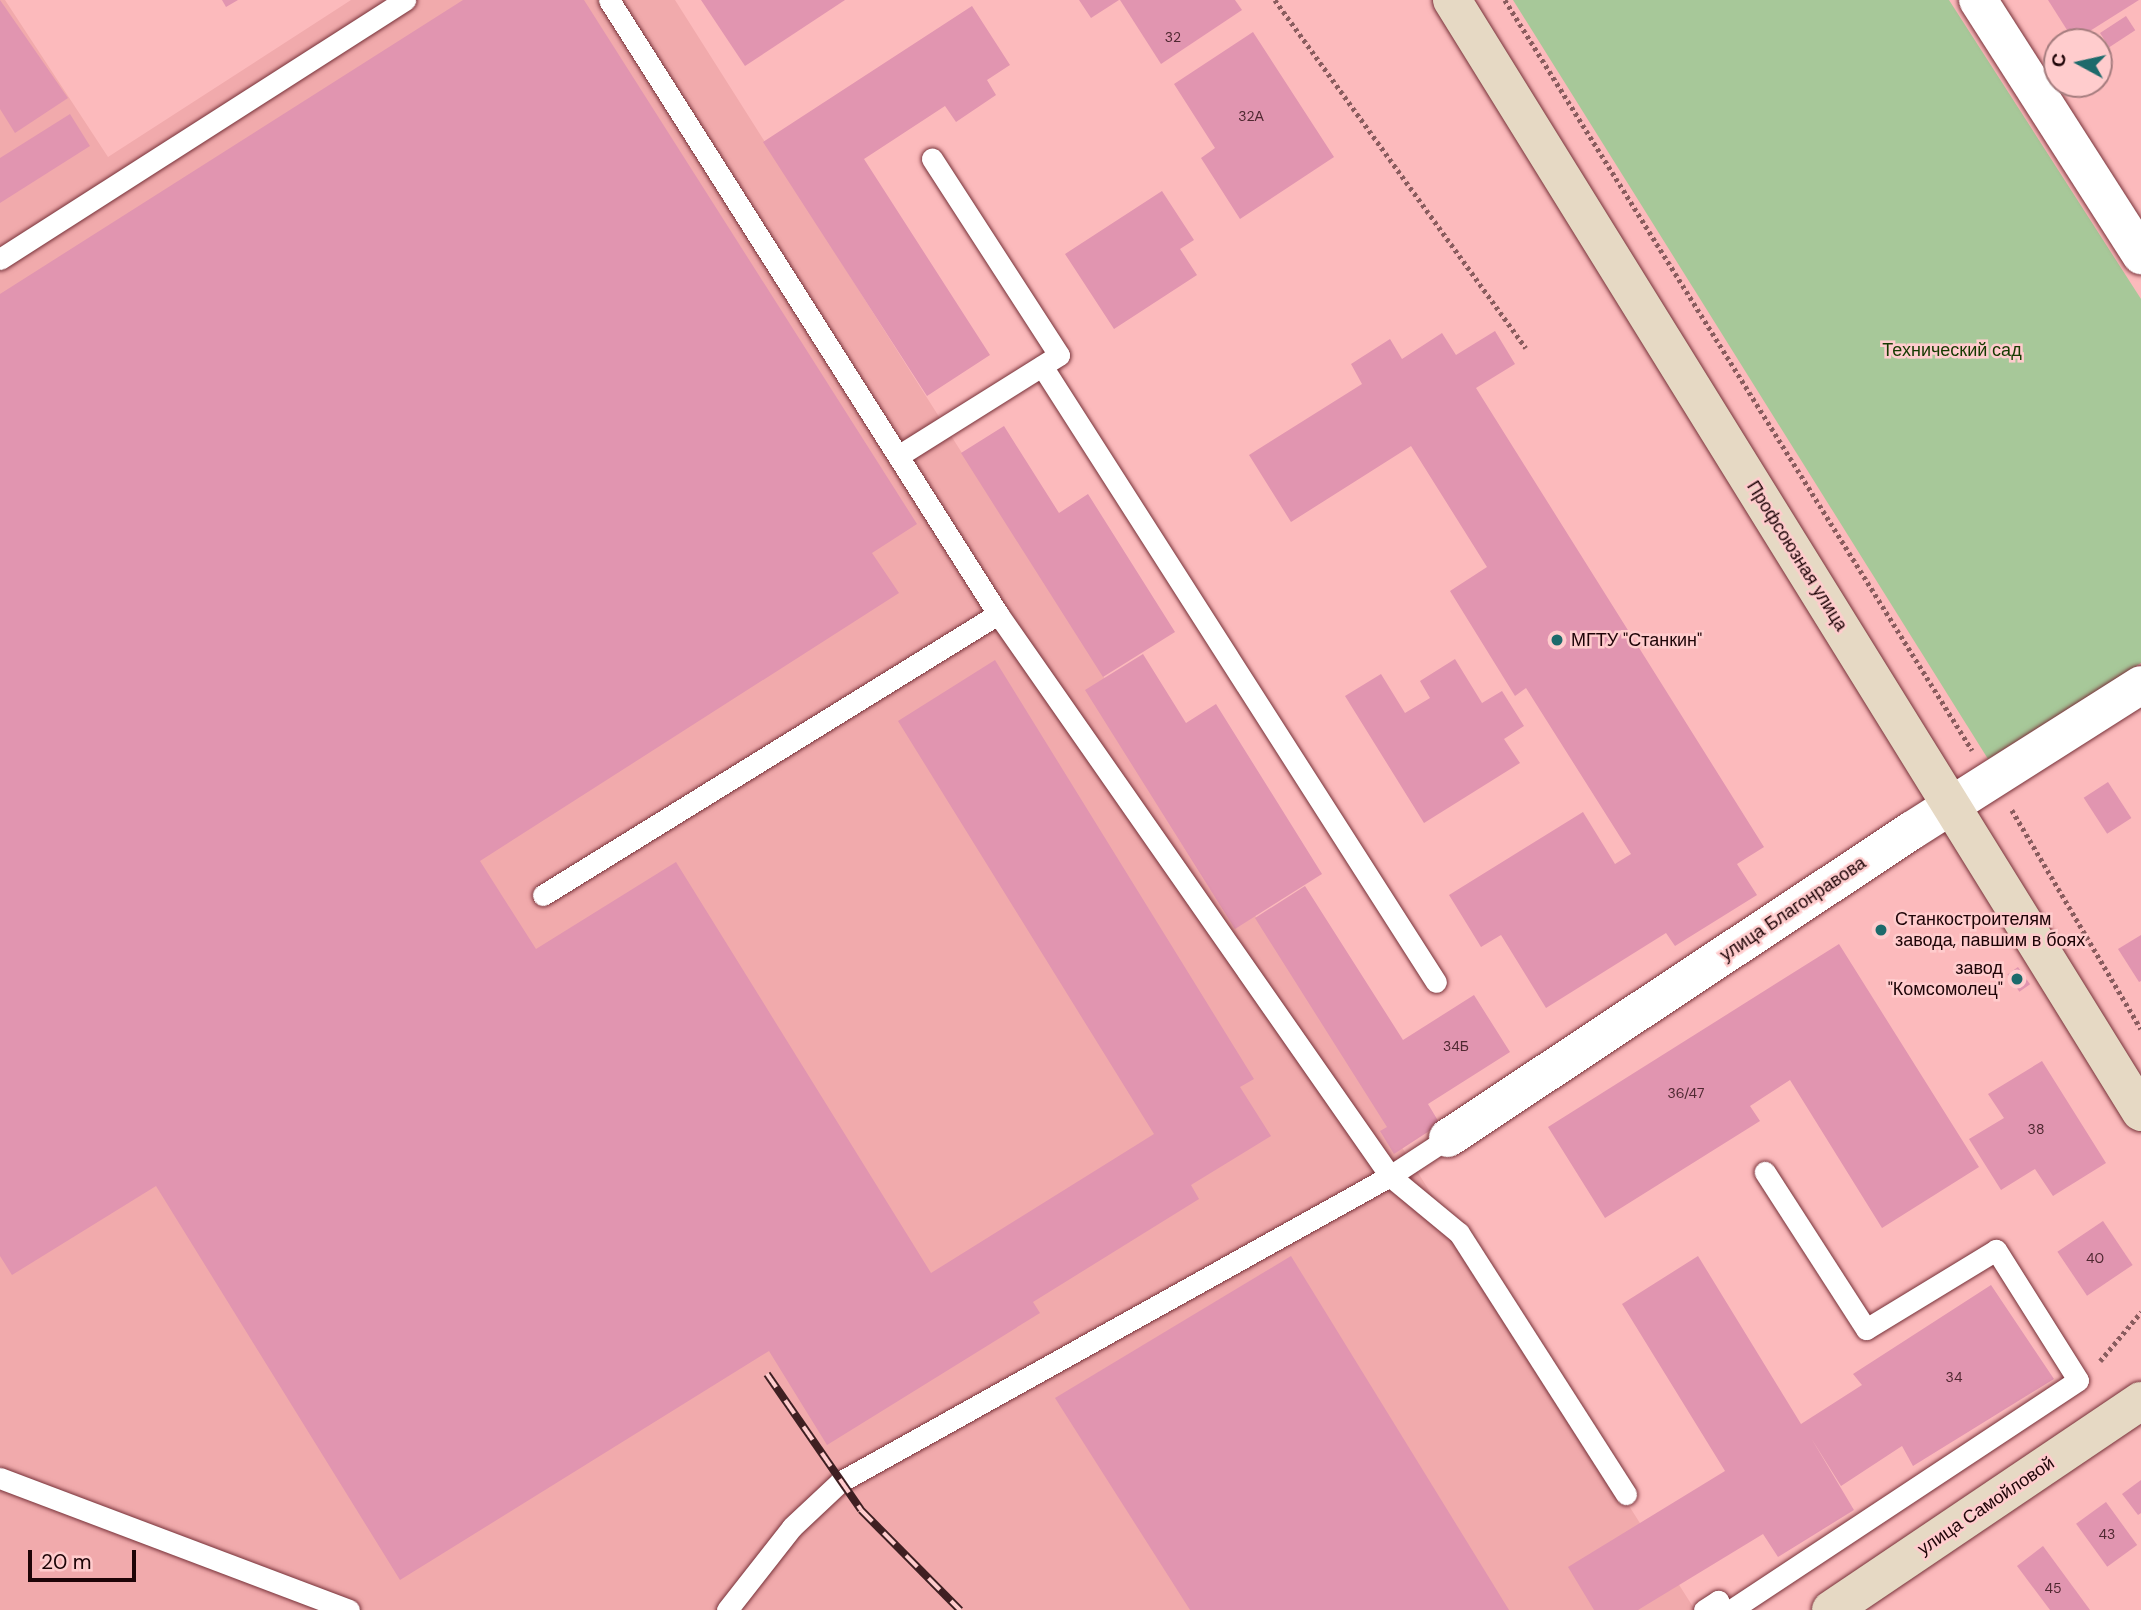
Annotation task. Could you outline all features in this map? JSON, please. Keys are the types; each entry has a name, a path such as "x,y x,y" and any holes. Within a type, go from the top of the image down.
{"main road":[{"name":"Профсоюзная улица","path":"1452,0 2141,1112"},
{"name":"улица Самойловой","path":"1831,1610 2141,1401"}],"street":[{"path":"1978,0 2141,255"},
{"name":"улица Благонравова","path":"1448,1138 1993,779 2141,685"}],"lane":[{"path":"0,259 405,0"},
{"path":"609,0 998,614 1390,1176 1460,1233 1626,1494"},
{"path":"898,457 1059,355 932,159"},
{"path":"1042,366 1436,982"},
{"path":"543,895 998,614"},
{"path":"727,1610 792,1527 840,1482 1390,1176 1448,1138"},
{"path":"1731,1610 2078,1380 1996,1250 1866,1329 1765,1172"},
{"path":"0,1478 349,1610"},
{"path":"1704,1610 1718,1601 1723,1610"}],"path":[{"path":"1275,0 1526,348"},
{"path":"1505,0 1993,779 2141,1030"},
{"path":"2078,1380 2118,1343 2141,1312"}],"shaded area":[{"path":"0,0 5,0 108,157 351,0 675,0 1695,1610 0,1610"}],"green space":[{"name":"Технический сад","path":"1513,0 1949,0 2141,299 2141,663 1988,759"}],"building":[{"path":"0,0 68,98 15,133 0,109"},
{"path":"222,0 238,0 226,7"},
{"path":"463,0 584,0 917,524 872,553 899,593 480,861 536,949 676,862 931,1273 1154,1134 898,721 995,660 1254,1079 1240,1087 1271,1136 1191,1185 1199,1199 1033,1302 1040,1313 827,1445 769,1351 400,1580 156,1186 12,1275 0,1256 0,294"},
{"path":"701,0 845,0 745,66"},
{"path":"1079,0 1119,0 1091,18"},
{"path":"1120,0 1235,0 1242,10 1161,64"},
{"path":"2048,0 2139,0 2095,28 2066,28"},
{"path":"972,6 1010,65 987,80 996,95 956,122 945,106 864,159 990,355 927,396 763,142"},
{"path":"2126,16 2135,30 2113,45 2113,28 2108,28"},
{"path":"1253,32 1334,157 1240,219 1201,158 1215,148 1174,84"},
{"path":"70,114 90,146 0,203 0,158"},
{"path":"1162,191 1194,240 1180,249 1197,275 1114,329 1065,254"},
{"name":"МГТУ \"Станкин\"","path":"1495,331 1515,364 1476,388 1764,847 1737,864 1757,895 1675,946 1666,933 1546,1008 1501,935 1481,947 1449,895 1583,812 1615,864 1631,854 1526,688 1515,696 1450,591 1487,567 1411,446 1291,522 1249,455 1362,384 1351,364 1390,339 1402,359 1442,333 1456,355"},
{"path":"1004,426 1059,513 1088,494 1175,632 1103,677 961,453"},
{"path":"1143,654 1186,723 1216,704 1322,874 1235,929 1085,690"},
{"path":"1455,659 1482,703 1502,691 1524,726 1504,739 1520,763 1424,823 1345,696 1381,674 1405,713 1430,698 1420,681"},
{"path":"2108,782 2131,818 2107,834 2084,798"},
{"path":"1305,886 1403,1040 1474,995 1510,1052 1428,1104 1440,1124 1394,1154 1380,1131 1387,1127 1255,918"},
{"path":"2141,935 2141,981 2139,982 2118,949"},
{"path":"1839,944 1979,1167 1882,1228 1790,1080 1750,1106 1760,1121 1605,1218 1548,1127"},
{"path":"2018,967 2030,984 2019,992 2007,974"},
{"path":"2042,1061 2106,1163 2053,1196 2035,1169 2001,1190 1969,1139 2004,1118 1988,1094"},
{"path":"2103,1221 2133,1265 2087,1296 2057,1252"},
{"path":"1291,1256 1509,1610 1190,1610 1055,1398"},
{"path":"1698,1256 1801,1424 1862,1385 1853,1374 1991,1285 2054,1379 1913,1466 1902,1446 1841,1486 1811,1438 1854,1510 1778,1557 1763,1534 1638,1610 1594,1610 1568,1567 1725,1471 1622,1304"},
{"path":"2141,1480 2141,1513 2138,1515 2122,1494"},
{"path":"2106,1502 2137,1545 2107,1567 2076,1524"},
{"path":"2043,1546 2090,1610 2050,1610 2017,1566"}],"railway":[{"path":"767,1374 861,1510 960,1610"}],"place":[{"name":"МГТУ \"Станкин\"","path":"1557,640"},
{"name":"Станкостроителям завода, павшим в боях","path":"1881,930"},
{"name":"завод \"Комсомолец\"","path":"2017,979"}]}
